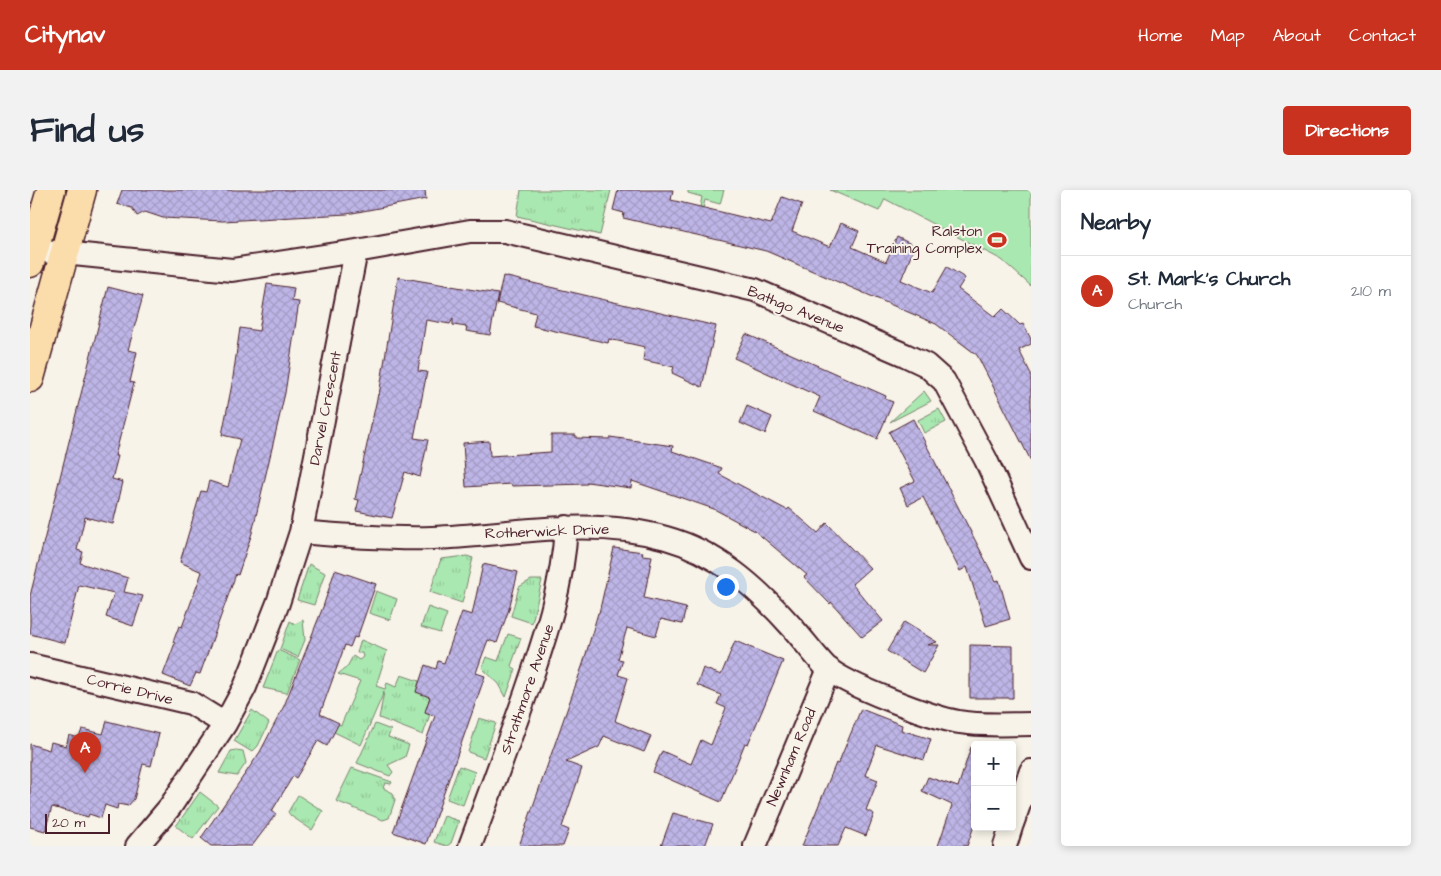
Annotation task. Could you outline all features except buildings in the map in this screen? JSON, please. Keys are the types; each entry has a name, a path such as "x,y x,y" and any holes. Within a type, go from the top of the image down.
{"main road":[{"path":"32,256 51,190"},
{"path":"30,378 82,190"}],"street":[{"name":"Bathgo Avenue","path":"356,251 470,230 505,231 755,290 905,355 926,365 944,381 986,460 1031,558"},
{"path":"32,256 64,253 232,270 356,251"},
{"name":"Darvel Crescent","path":"138,846 180,793 225,724 255,662 278,603 301,532 356,251"},
{"name":"Rotherwick Drive","path":"301,532 346,536 432,538 566,527 633,530 667,538 700,551 732,569 759,591 829,669 879,695 960,722 1031,724"},
{"name":"Strathmore Avenue","path":"470,846 517,720 553,613 561,577 566,527"},
{"name":"Corrie Drive","path":"30,665 191,703 225,724"},
{"name":"Newnham Road","path":"755,846 829,669"},
{"path":"1016,814 1031,770"},
{"path":"1005,846 1010,831"}],"green space":[{"path":"521,190 611,190 600,235 517,216"},
{"path":"688,190 724,190 720,204 705,200 703,208 700,207 702,197 688,193"},
{"name":"Ralston Training Complex","path":"830,190 1031,190 1031,286 1002,260 885,199 879,211"},
{"path":"924,391 931,401 890,422"},
{"path":"939,409 946,422 924,433 918,420"},
{"path":"467,556 473,558 462,603 430,592 441,559"},
{"path":"309,564 325,573 314,605 297,600"},
{"path":"531,580 542,580 532,623 511,616 519,587"},
{"path":"376,591 397,599 390,620 369,613"},
{"path":"428,607 447,614 440,633 421,627"},
{"path":"303,620 305,640 298,657 280,649 290,621 295,624"},
{"path":"508,634 521,638 511,666 516,669 506,697 499,684 482,668 486,657 498,661"},
{"path":"361,640 387,651 376,686 385,689 387,683 396,687 401,675 419,681 416,692 430,697 425,712 430,714 423,735 379,718 384,692 361,745 334,732 338,724 341,725 360,681 338,674 347,667 353,656 359,660 363,657 362,653 357,653"},
{"path":"278,650 300,660 287,693 263,688"},
{"path":"252,710 269,723 258,746 252,752 234,741"},
{"path":"479,718 496,723 484,758 468,752"},
{"path":"375,724 391,730 388,737 409,745 405,757 388,765 393,772 390,776 357,763"},
{"path":"231,751 243,751 246,763 237,776 219,773"},
{"path":"459,766 475,772 463,805 447,799"},
{"path":"352,768 392,782 391,784 385,783 383,788 393,793 395,800 389,818 383,820 336,801"},
{"path":"200,792 218,806 193,839 176,826"},
{"path":"298,795 323,811 312,830 288,812"},
{"path":"444,816 459,821 451,843 447,846 434,842"}],"place":[{"name":"Ralston Training Complex","path":"997,240"},
{"name":"St. Mark's Church","path":"85,773"}]}
